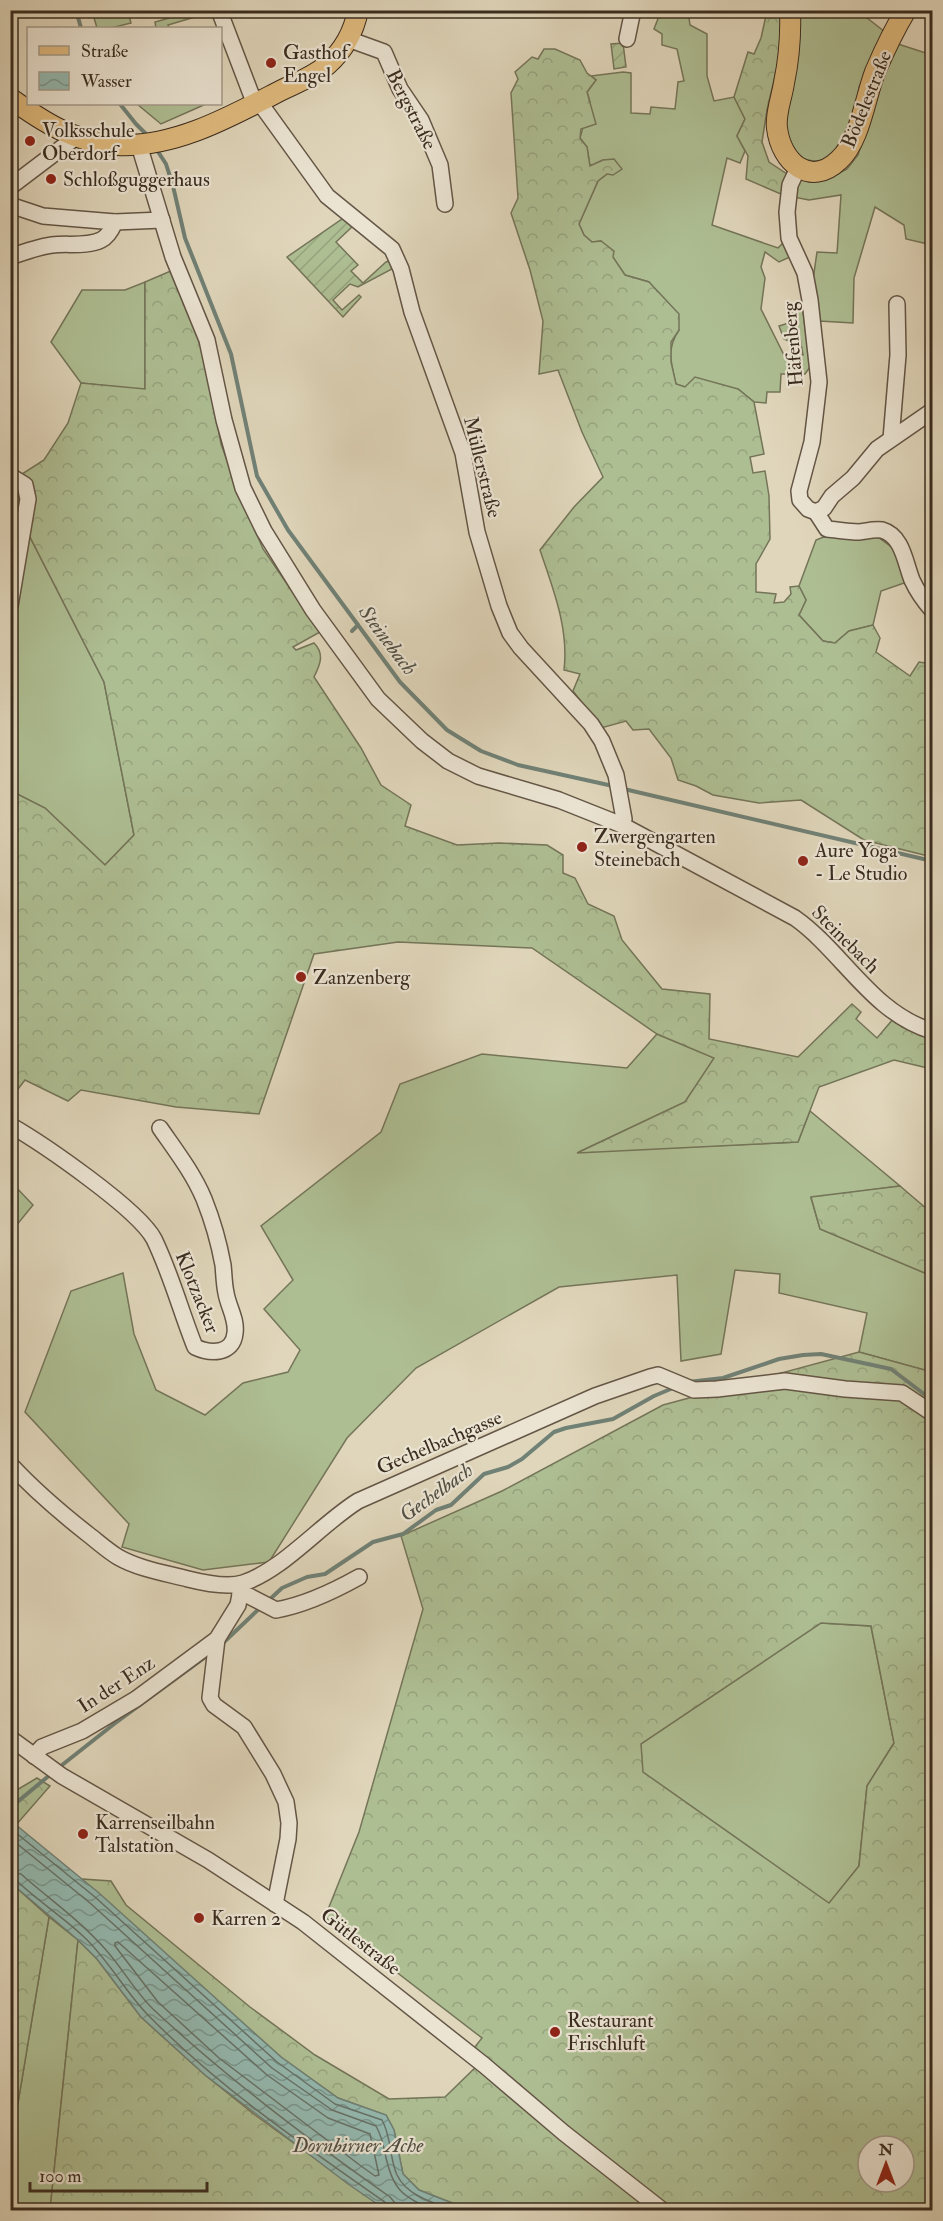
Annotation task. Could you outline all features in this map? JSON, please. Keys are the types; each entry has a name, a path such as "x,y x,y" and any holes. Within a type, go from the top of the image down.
{"main road":[{"path":"10,98 55,128 76,137 108,144 149,143 195,130 299,83 322,69 338,54 348,39 358,10"},
{"path":"790,10 791,39 776,125 783,152 787,159 798,168"},
{"name":"Bödelestraße","path":"798,168 815,171 827,168 839,161 847,152 875,74 906,10"}],"street":[{"name":"Müllerstraße","path":"219,10 246,85 327,196 392,249 401,269 412,312 463,453 477,532 490,579 507,624 520,648 591,724 609,756 617,779 622,799 624,819 622,825"},
{"path":"627,39 633,10"},
{"name":"Bergstraße","path":"348,39 384,52 399,89 421,120 440,165 445,204"},
{"path":"10,187 76,137"},
{"name":"Steinebach","path":"149,143 162,220 173,257 207,340 224,420 243,488 264,531 313,610 378,699 422,741 448,761 478,776 559,801 622,825 795,918 812,930 859,982 877,998 917,1026 933,1031"},
{"name":"Häfenberg","path":"798,168 790,185 787,212 789,238 805,273 819,382 812,442 799,491 800,500 808,509 816,512 827,528 844,531 884,531 894,536 900,544 912,581 922,598 933,610"},
{"path":"10,205 42,216 115,222 162,220"},
{"path":"10,257 45,246 94,243 103,240 115,222"},
{"path":"891,439 898,355 897,304"},
{"path":"816,512 824,508 832,496 853,478 877,449 933,411"},
{"path":"10,478 25,485 28,499 10,606"},
{"name":"Klotzacker","path":"10,1125 106,1192 139,1221 153,1237 195,1347 205,1352 218,1352 226,1349 235,1334 234,1319 226,1295 223,1265 217,1241 204,1199 192,1175 160,1128"},
{"name":"Gechelbachgasse","path":"10,1464 73,1522 118,1557 136,1565 241,1589 273,1568 348,1507 622,1385 658,1376 694,1390 785,1381 845,1389 902,1393 933,1413"},
{"path":"241,1589 264,1605 276,1610 345,1585 359,1577"},
{"name":"In der Enz","path":"241,1589 238,1605 217,1646 210,1698 214,1705 244,1726 273,1774 286,1802 290,1822 275,1904"},
{"name":"In der Enz","path":"34,1756 42,1747 54,1740 82,1731 136,1699 217,1646"},
{"name":"Gütlestraße","path":"10,1738 62,1776 208,1860 303,1922 662,2211"}],"green space":[{"path":"92,11 133,11 128,12 131,23 115,27 97,27"},
{"path":"194,11 195,17 168,25 169,27 156,27 155,22"},
{"path":"661,11 674,11 673,15 689,18 690,25 707,34 707,76 714,101 734,97 745,119 737,136 745,151 740,163 727,158 712,225 778,248 783,243 790,257 779,262 765,252 761,267 765,278 761,309 784,355 803,355 800,338 793,343 784,339 779,326 792,322 791,312 803,311 810,367 805,374 781,374 780,392 767,392 766,403 754,402 738,389 685,387 676,384 671,363 671,350 679,330 649,282 625,275 601,241 592,242 584,235 579,224 598,181 607,174 603,160 590,166 587,147 580,138 590,102 587,92 596,80 591,76 631,73 631,113 650,114 651,107 675,109 678,82 684,81 677,49 662,45 662,34 654,29"},
{"path":"767,11 780,11 782,46 762,142 769,162 787,174 783,195 746,179 748,156 737,136 745,119 734,97 748,52 754,54 761,38"},
{"path":"797,11 858,11 885,32 859,87 861,90 854,116 842,143 834,153 824,159 812,161 797,156 784,126"},
{"path":"623,43 626,67 614,69 611,44"},
{"path":"898,44 932,55 932,245 906,239 904,225 875,207 854,278 853,323 819,321 813,280 817,252 837,253 841,195 809,200 783,195 787,174 809,182 830,178 847,169 858,155 881,81"},
{"path":"544,49 555,49 580,60 587,73 596,80 587,92 596,124 581,129 580,138 587,147 590,166 603,160 614,159 622,169 613,175 607,174 598,181 579,224 584,235 592,242 601,241 614,251 613,257 625,275 649,282 679,314 679,330 671,342 671,362 676,384 685,387 695,377 738,389 754,402 764,454 750,457 753,473 765,471 769,496 770,539 756,564 756,592 776,594 774,603 784,602 791,594 790,587 799,586 806,600 799,615 823,641 835,643 849,631 873,625 880,638 876,652 910,676 919,662 932,664 932,857 864,840 801,800 759,803 713,795 678,780 671,758 649,729 633,730 626,721 601,728 573,691 580,674 564,670 562,624 555,594 540,550 574,507 603,477 582,432 558,370 539,374 543,321 530,270 511,213 518,198 511,93 518,79 515,72 532,57 538,59"},
{"path":"138,105 204,105 161,124"},
{"path":"345,217 354,225 336,242 358,265 351,271 363,283 386,262 389,261 392,269 358,287 350,284 333,300 342,310 359,295 361,297 343,317 287,257"},
{"path":"173,270 203,342 221,444 238,490 263,549 320,632 293,647 296,650 314,643 317,647 320,660 314,677 361,748 381,785 411,805 405,826 457,845 499,843 547,845 563,855 563,873 575,878 588,904 614,916 622,940 662,989 710,994 709,1039 798,1057 852,1004 861,1012 856,1019 877,1038 894,1018 902,1027 932,1035 932,1069 894,1060 819,1087 798,1142 577,1153 685,1102 714,1058 657,1034 532,948 398,942 314,954 259,1114 176,1107 81,1090 68,1101 25,1080 11,1098 11,788 15,793 45,808 105,865 134,835 104,682 30,537 32,491 19,476 44,460 68,423 81,383 145,389 145,282"},
{"path":"145,282 145,390 81,383 51,342 82,290 125,290"},
{"path":"10,484 32,491 30,537 104,682 134,835 105,865 45,808 15,793 11,788"},
{"path":"831,534 875,535 897,551 907,582 881,591 873,625 849,631 835,643 823,641 799,615 806,600 799,586 816,540"},
{"path":"657,1034 715,1058 685,1102 579,1152 798,1142 810,1111 900,1186 811,1198 820,1229 932,1276 932,1372 859,1352 867,1313 779,1293 780,1274 735,1270 721,1354 681,1361 677,1275 559,1287 416,1368 347,1438 269,1562 203,1570 122,1547 129,1524 25,1412 71,1291 123,1273 134,1334 156,1390 205,1415 243,1383 288,1372 300,1350 264,1309 293,1280 261,1226 381,1132 400,1084 482,1054 627,1068"},
{"path":"11,1182 33,1205 11,1232"},
{"path":"900,1186 927,1209 932,1205 932,1276 820,1229 811,1197"},
{"path":"859,1352 932,1372 932,2210 470,2210 419,2190 403,2174 394,2130 386,2115 338,2098 281,2057 81,1879 111,1881 126,1905 250,2007 315,2055 389,2099 445,2097 482,2061 471,2052 482,2038 325,1917 359,1832 423,1609 401,1536 502,1491 663,1405","holes":["821,1623 871,1626 894,1743 867,1786 859,1866 829,1903 643,1772 641,1744"]},
{"path":"821,1623 871,1626 894,1743 867,1786 859,1866 829,1904 642,1772 641,1744"},
{"path":"37,1778 50,1786 16,1825 11,1820 10,1794"},
{"path":"11,1883 49,1917 11,2145"},
{"path":"49,1917 78,1940 50,2210 11,2210 11,2145"},
{"path":"78,1940 97,1959 141,2017 205,2075 255,2115 386,2210 50,2210"}],"water":[{"name":"Dornbirner Ache","path":"10,1820 99,1893 281,2057 338,2098 386,2115 394,2130 403,2174 419,2190 470,2210 386,2210 348,2184 205,2075 141,2017 97,1959 78,1940 11,1883"}],"waterway":[{"name":"Steinebach","path":"76,10 81,27"},
{"name":"Steinebach","path":"121,105 148,136"},
{"name":"Steinebach","path":"155,147 166,164 185,238 231,354 257,476 288,530 400,682 447,730 481,751 518,765 613,786"},
{"path":"352,631 358,625"},
{"name":"Steinebach","path":"624,789 932,861"},
{"name":"Gechelbach","path":"688,1382 723,1378 779,1359 821,1354 891,1369 932,1400"},
{"name":"Gechelbach","path":"268,1601 282,1588 307,1577 325,1574 373,1542 403,1534 436,1510 451,1505 484,1474 508,1467 522,1459 554,1432 613,1419 673,1388"},
{"name":"Gechelbach","path":"222,1644 262,1606"},
{"name":"Gechelbach","path":"57,1769 211,1653"},
{"name":"Gechelbach","path":"10,1808 51,1774"}],"place":[{"name":"Gasthof Engel","path":"271,63"},
{"name":"Volksschule Oberdorf","path":"30,141"},
{"name":"Schloßguggerhaus","path":"51,179"},
{"name":"Zwergengarten Steinebach","path":"582,847"},
{"name":"Aure Yoga - Le Studio","path":"803,861"},
{"name":"Zanzenberg","path":"301,977"},
{"name":"Karrenseilbahn Talstation","path":"83,1834"},
{"name":"Karren 2","path":"199,1918"},
{"name":"Restaurant Frischluft","path":"555,2032"}]}
